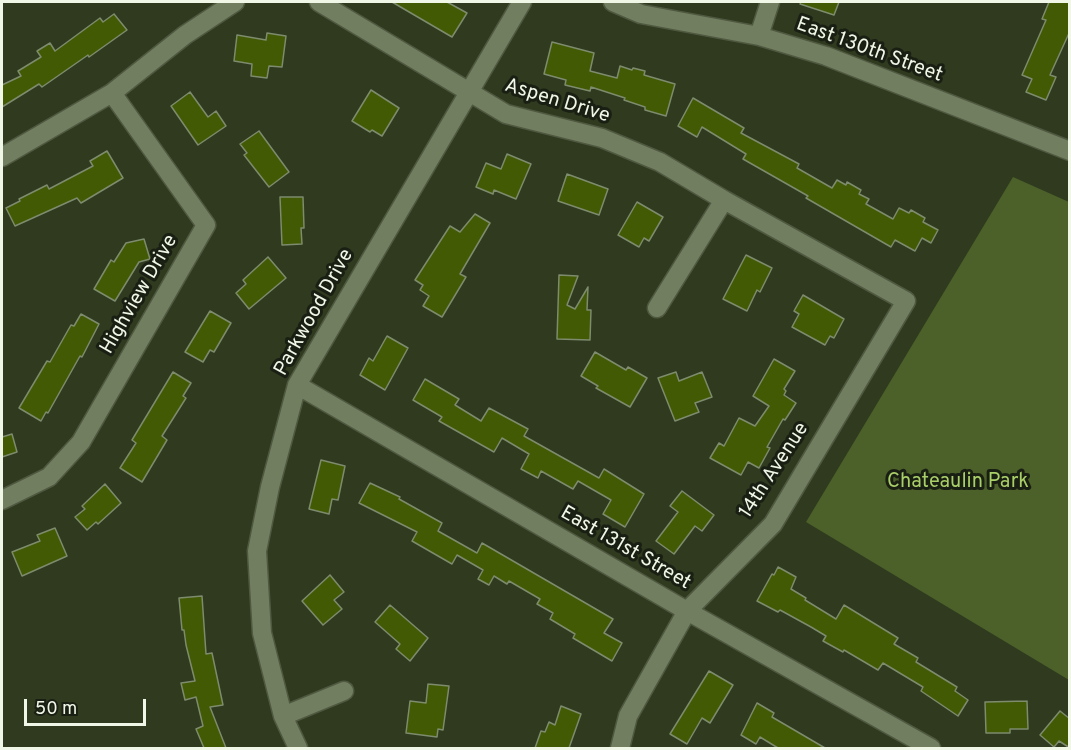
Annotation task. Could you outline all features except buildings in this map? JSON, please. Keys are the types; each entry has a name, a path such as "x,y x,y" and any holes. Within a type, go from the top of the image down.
{"street":[{"path":"2,157 112,93 185,35 235,2"},
{"name":"Aspen Drive","path":"319,2 506,114 602,138 660,162 906,301"},
{"name":"Parkwood Drive","path":"298,748 283,716 262,633 257,551 270,487 297,386 522,2"},
{"name":"East 130th Street","path":"614,2 641,15 759,36 826,56 1070,151"},
{"path":"759,36 770,2"},
{"name":"Highview Drive","path":"2,500 49,477 81,442 206,225 112,93"},
{"path":"657,308 724,200"},
{"name":"14th Avenue","path":"620,748 628,716 687,610 773,524 906,301"},
{"name":"East 131st Street","path":"297,386 931,748"},
{"path":"283,716 344,692"}],"green space":[{"name":"Chateaulin Park","path":"1013,177 1069,202 1069,680 806,522"}]}
